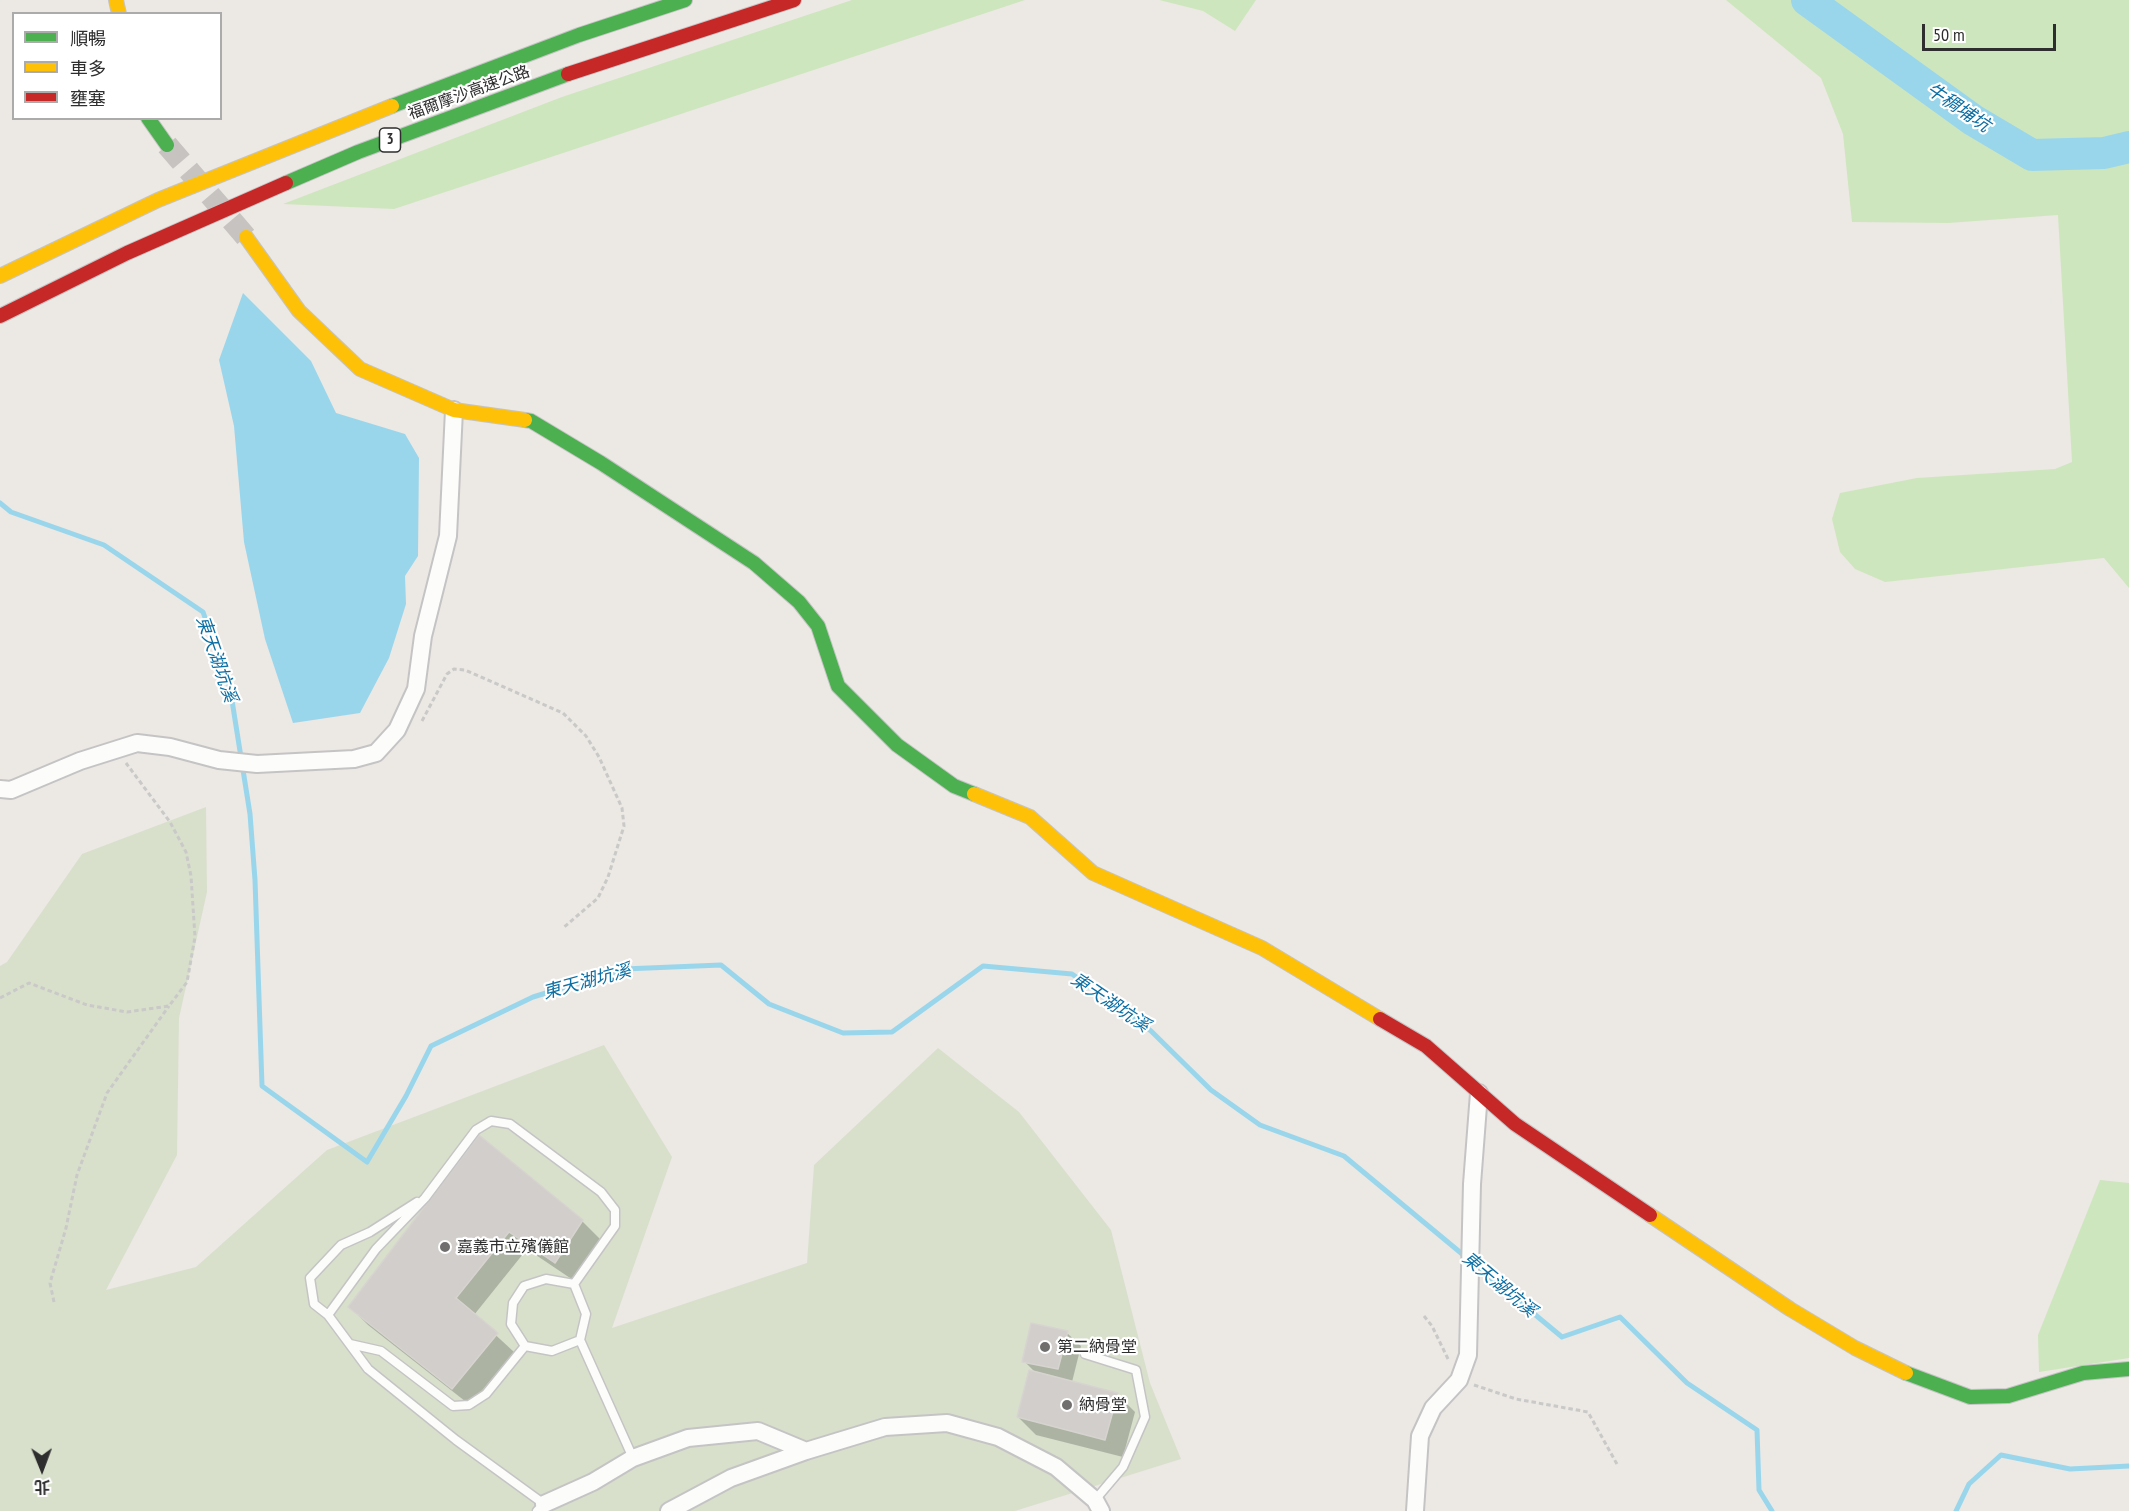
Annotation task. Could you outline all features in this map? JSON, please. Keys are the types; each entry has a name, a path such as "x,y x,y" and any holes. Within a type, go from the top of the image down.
{"main road":[{"name":"福爾摩沙高速公路","path":"0,276 158,200 340,125 579,36 685,0"},
{"name":"福爾摩沙高速公路","path":"0,316 127,253 358,152 584,68 794,0"},
{"path":"149,120 167,145"},
{"path":"246,237 299,311 360,369 454,410 531,420 602,463 754,563 799,602 812,618 818,627 838,686 897,745 954,786 1030,817 1093,873 1262,948 1426,1046 1515,1124 1790,1309 1855,1348 1927,1383 1970,1397 2008,1396 2083,1372 2129,1369"}],"street":[{"path":"0,789 11,790 80,761 137,743 170,747 219,760 257,764 354,759 376,753 397,730 416,689 423,636 448,536 454,410"},
{"path":"1415,1511 1420,1436 1433,1408 1460,1380 1468,1355 1472,1184 1479,1093"},
{"path":"669,1511 730,1478 806,1451 885,1427 947,1423 998,1437 1056,1467 1098,1506"},
{"path":"541,1508 633,1458 688,1438 758,1431 806,1451"}],"lane":[{"path":"328,1315 376,1249 425,1198 476,1130 491,1121 510,1124 601,1192 615,1210 615,1226 574,1284"},
{"path":"425,1198 370,1232 341,1245 310,1278 314,1304 328,1315 368,1369 541,1508"},
{"path":"574,1284 546,1279 524,1286 513,1303 511,1324 525,1346 552,1352 580,1340"},
{"path":"574,1284 586,1314 580,1340 633,1458"},
{"path":"350,1344 381,1352 453,1406 470,1405 486,1394 525,1346"},
{"path":"1085,1354 1136,1370 1145,1417 1123,1467 1098,1506"}],"path":[{"path":"418,728 447,674 454,669 465,670 562,713 586,736 599,757 622,808 624,825 598,898 563,928"},
{"path":"54,1302 50,1283 66,1228 77,1175 107,1093 186,982 195,938 188,860 170,822 116,749"},
{"path":"0,998 29,983 87,1005 127,1012 169,1006"},
{"path":"1424,1316 1460,1380 1516,1399 1588,1412 1618,1466"}],"green space":[{"path":"852,0 1025,0 394,209 283,204 562,97"},
{"path":"1159,0 1256,0 1235,31 1203,11"},
{"path":"1726,0 2129,0 2129,588 2104,558 1885,582 1855,569 1840,552 1832,519 1840,493 1917,478 2055,469 2072,462 2058,215 1948,223 1852,222 1843,134 1821,78"},
{"path":"206,807 207,892 179,1018 177,1155 106,1290 196,1267 327,1150 604,1045 672,1157 612,1328 807,1263 814,1165 938,1048 1019,1112 1111,1230 1150,1383 1181,1459 1015,1511 0,1511 0,966 7,962 82,854"},
{"path":"2100,1180 2129,1183 2129,1358 2039,1372 2038,1335"}],"water":[{"path":"243,293 311,361 336,413 405,434 419,458 418,556 405,576 406,604 389,658 360,713 293,723 265,639 244,542 234,426 219,360"}],"building":[{"name":"嘉義市立殯儀館","path":"479,1135 583,1220 555,1263 509,1232 456,1298 498,1333 452,1389 348,1307"},
{"name":"第二納骨堂","path":"1031,1323 1068,1331 1058,1369 1022,1362"},
{"name":"納骨堂","path":"1029,1370 1118,1393 1105,1440 1017,1417"}],"waterway":[{"name":"牛稠埔坑","path":"1807,0 1973,120 2032,155 2104,153 2129,147"},
{"name":"東天湖坑溪","path":"0,503 11,512 104,545 203,612 230,688 250,814 255,880 262,1086 367,1162 406,1096 431,1046 533,997 624,969 721,965 769,1004 843,1033 892,1032 983,966 1072,974 1151,1031 1211,1090 1260,1125 1344,1156 1467,1258"},
{"name":"東天湖坑溪","path":"1474,1264 1562,1337 1620,1317 1687,1383 1757,1430 1759,1490 1772,1511"},
{"name":"東天湖坑溪","path":"1956,1511 1969,1484 2001,1455 2070,1469 2129,1466"}],"tunnel":[{"path":"167,145 246,237"}],"traffic: fast":[{"path":"392,106 579,35 685,0"},
{"path":"286,183 358,152 568,74"},
{"path":"149,120 167,145"},
{"path":"525,420 531,421 601,463 754,563 799,602 818,626 838,686 897,745 954,786 974,794"},
{"path":"1906,1373 1970,1397 2008,1396 2083,1373 2129,1369"}],"traffic: slow":[{"path":"116,0 119,12"},
{"path":"0,276 158,200 392,106"},
{"path":"246,237 299,311 360,369 454,410 525,420"},
{"path":"974,794 1030,817 1093,873 1262,948 1380,1019"},
{"path":"1650,1215 1790,1309 1855,1348 1906,1373"}],"traffic: jam":[{"path":"568,74 794,0"},
{"path":"0,316 127,253 286,183"},
{"path":"1380,1019 1426,1046 1515,1124 1650,1215"}],"place":[{"name":"嘉義市立殯儀館","path":"445,1247"},
{"name":"第二納骨堂","path":"1045,1347"},
{"name":"納骨堂","path":"1067,1405"}]}
